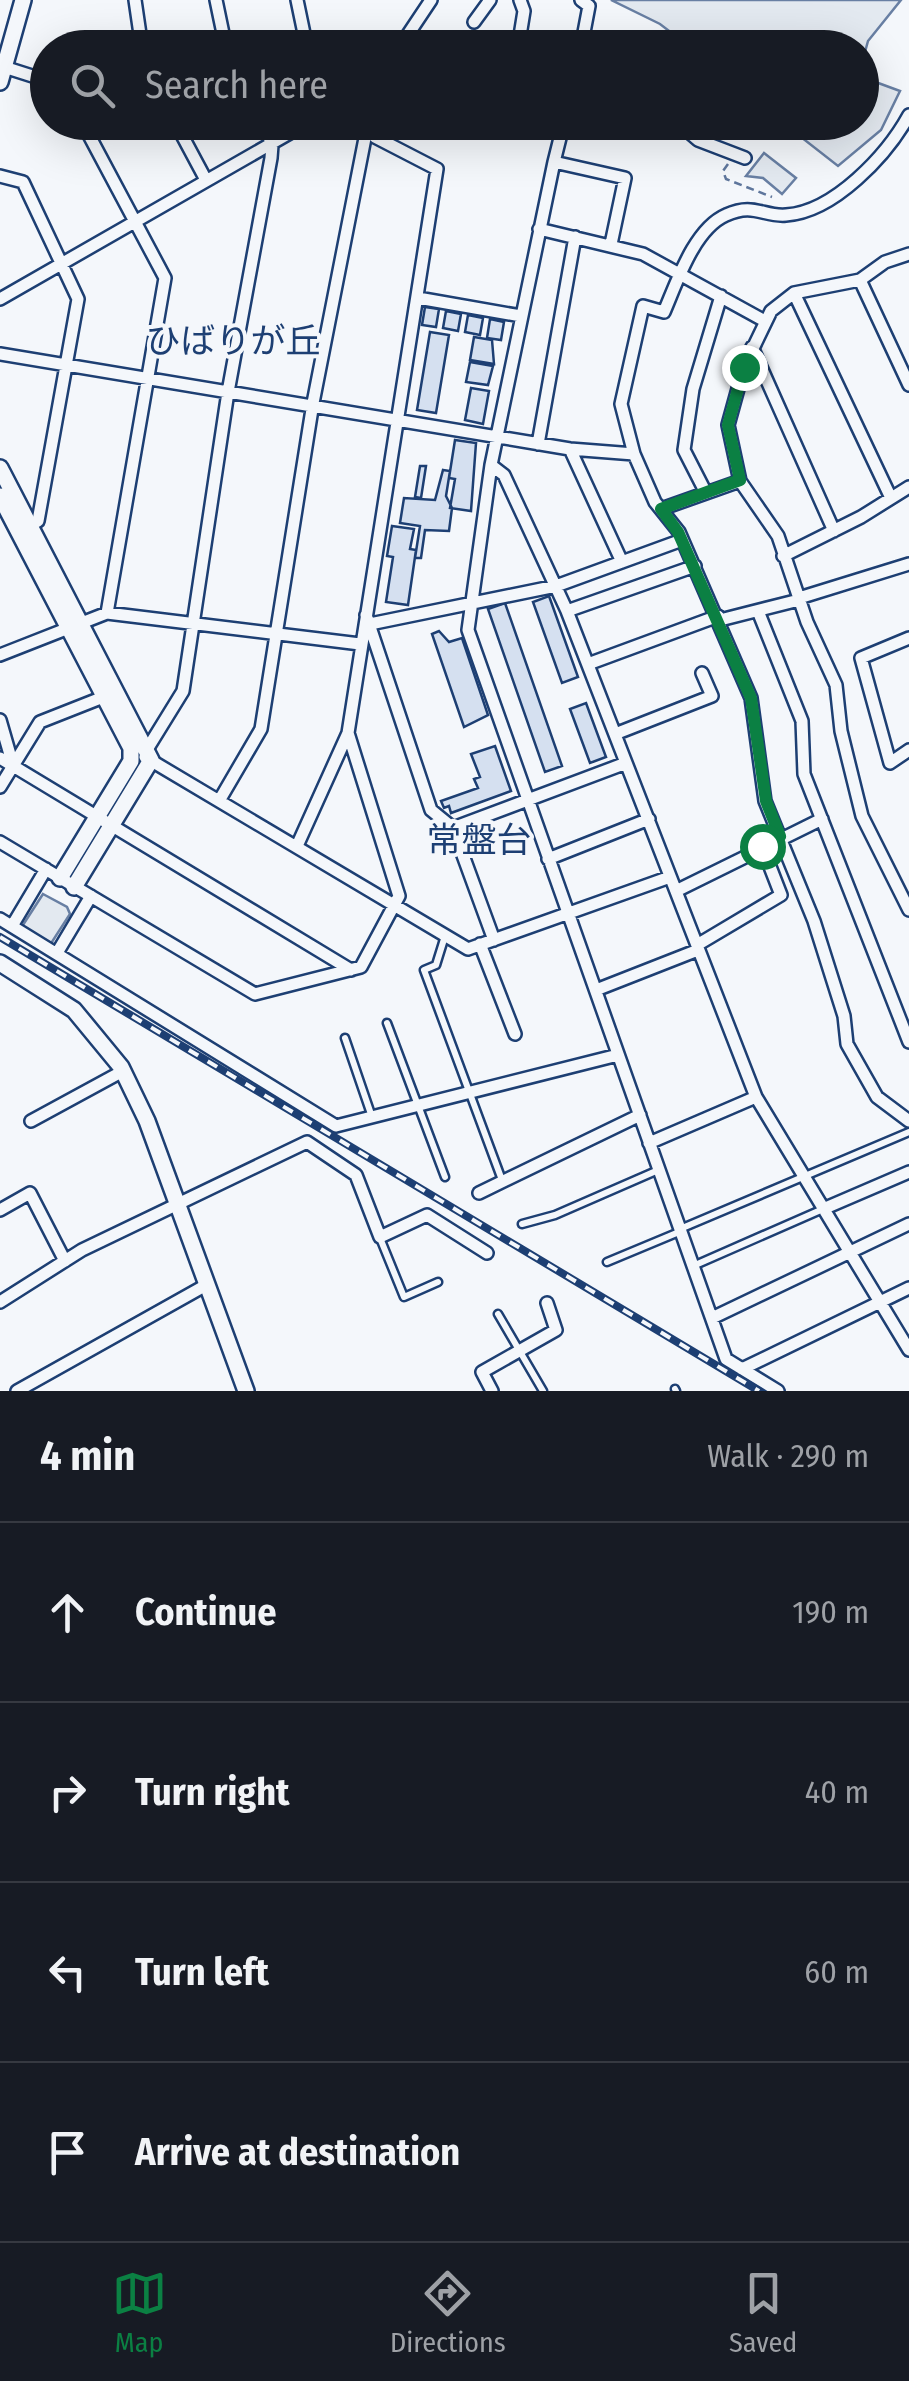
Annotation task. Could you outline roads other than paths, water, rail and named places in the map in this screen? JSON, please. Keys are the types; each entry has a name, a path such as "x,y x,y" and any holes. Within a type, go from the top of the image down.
{"street":[{"path":"23,0 6,34 2,74 30,79"},
{"path":"135,0 138,30"},
{"path":"216,0 222,30"},
{"path":"297,0 303,30"},
{"path":"412,30 432,0"},
{"path":"474,22 490,0"},
{"path":"520,0 524,11 521,30"},
{"path":"581,0 589,6 584,30"},
{"path":"909,115 897,138 853,180 803,213 780,216 757,207 724,215 700,241 664,312 644,306 625,372 621,404 634,454 695,566 756,714 758,764 766,801 836,988 847,1044 877,1097 909,1121"},
{"path":"92,140 164,278 107,612"},
{"path":"185,140 206,180"},
{"path":"12,926 60,878 105,820 182,691 270,140"},
{"path":"0,300 279,140"},
{"path":"219,801 261,729 313,404 362,140"},
{"path":"297,846 348,733 438,169 390,140"},
{"path":"560,140 491,465 468,630 640,1115 656,1171 726,1359 778,1391"},
{"path":"698,140 739,156"},
{"path":"554,162 625,178 611,244"},
{"path":"0,176 23,182 78,299 38,520 23,530"},
{"path":"539,229 611,244 682,272 763,320"},
{"path":"538,444 576,237"},
{"path":"908,908 862,816 841,730 836,686 799,600 778,536 740,480 728,425 735,389 763,320 794,293 860,280 885,262 909,254"},
{"path":"860,280 909,385"},
{"path":"794,293 892,498"},
{"path":"706,493 684,450 693,389 722,296"},
{"path":"418,298 521,316"},
{"path":"752,347 834,531"},
{"path":"0,354 538,444 634,454"},
{"path":"570,449 622,562"},
{"path":"491,465 504,475 556,586 756,1097 909,1349"},
{"path":"0,468 23,530"},
{"path":"661,509 740,480"},
{"path":"784,556 908,491"},
{"path":"0,496 23,530 142,753 468,949 670,877"},
{"path":"370,624 556,586 682,540"},
{"path":"588,664 719,618 799,600 909,564"},
{"path":"566,610 695,566"},
{"path":"365,610 431,810 453,828 494,940"},
{"path":"758,611 802,721 804,774 909,1042"},
{"path":"0,655 107,612 360,644"},
{"path":"909,638 861,658 890,762 909,750"},
{"path":"615,734 712,696 702,672"},
{"path":"0,787 40,722 109,694"},
{"path":"0,720 13,765"},
{"path":"0,842 255,994 361,967 400,896 348,733"},
{"path":"105,820 130,760 142,753"},
{"path":"0,758 351,970"},
{"path":"453,828 626,763"},
{"path":"548,859 649,819"},
{"path":"676,892 780,836 822,819"},
{"path":"596,990 697,947 782,895 762,846"},
{"path":"57,953 90,896"},
{"path":"0,919 336,1126 618,1054"},
{"path":"480,944 515,1034"},
{"path":"0,963 74,1010 123,1071 246,1391"},
{"path":"31,1121 123,1071"},
{"path":"648,1143 756,1097"},
{"path":"479,1193 640,1115"},
{"path":"0,1302 65,1261 307,1142 356,1175 380,1237 427,1216 487,1253"},
{"path":"823,1210 909,1172"},
{"path":"0,1210 30,1193 65,1261"},
{"path":"712,1318 909,1224"},
{"path":"17,1391 208,1284"},
{"path":"742,1369 909,1288"},
{"path":"492,1391 482,1372 556,1330 547,1304"}],"lane":[{"path":"445,935 436,966 424,970 503,1182"},
{"path":"387,1023 445,1177"},
{"path":"345,1038 372,1117"},
{"path":"606,1262 909,1132"},
{"path":"522,1224 555,1215 656,1171"},
{"path":"692,1266 823,1210"},
{"path":"380,1237 404,1297 438,1282"},
{"path":"498,1314 543,1391"}],"railway":[{"path":"0,937 759,1391"}],"district":[{"name":"ひばりが丘","path":"233,341"},
{"name":"常盤台","path":"479,840"}]}
